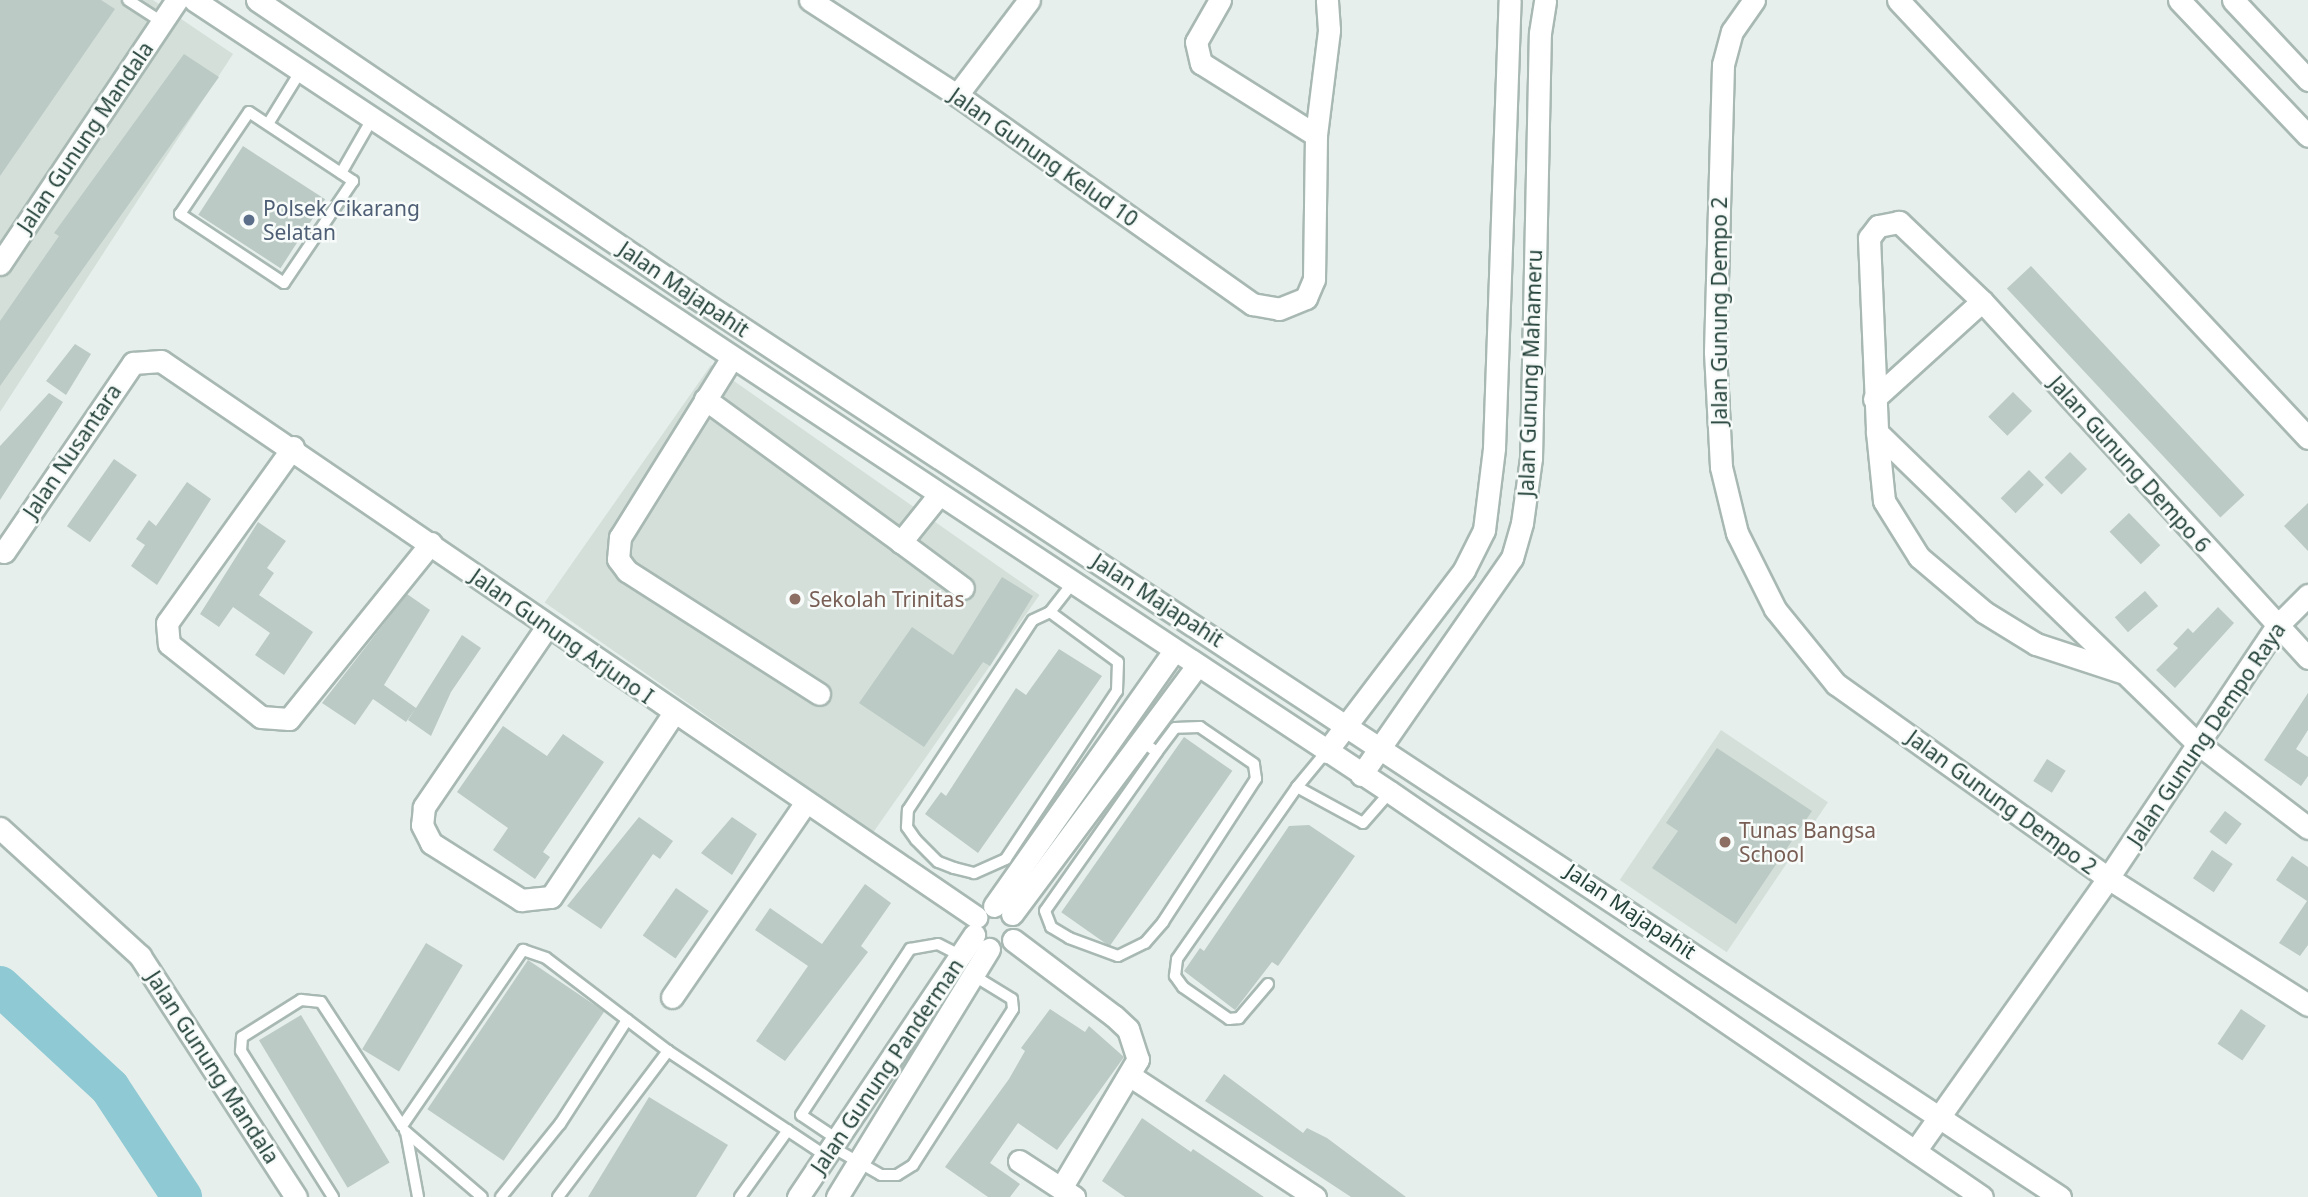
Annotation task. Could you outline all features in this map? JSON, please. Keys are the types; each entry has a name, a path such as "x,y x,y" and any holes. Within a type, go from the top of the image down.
{"street":[{"name":"Jalan Majapahit","path":"194,0 937,496 1390,792 1982,1197"},
{"name":"Jalan Majapahit","path":"257,0 695,297 1381,745 2060,1197"},
{"name":"Jalan Gunung Kelud 10","path":"810,0 957,94 1252,304 1279,310 1306,298 1314,279 1316,135"},
{"path":"957,94 1029,0"},
{"path":"1220,0 1196,42 1201,63 1316,135 1331,10 1327,0"},
{"name":"Jalan Gunung Mahameru","path":"1361,775 1512,558 1531,458 1540,33 1545,0"},
{"name":"Jalan Gunung Dempo 2","path":"1754,0 1732,31 1723,65 1715,352 1721,467 1737,533 1775,609 1836,684 2108,878 2308,1005"},
{"path":"1898,0 2308,438"},
{"path":"2179,0 2308,136"},
{"path":"2233,0 2308,80"},
{"name":"Jalan Gunung Mahameru","path":"1326,752 1464,570 1484,530 1494,448 1509,1"},
{"name":"Jalan Gunung Mandala","path":"0,264 170,11"},
{"name":"Jalan Gunung Dempo 6","path":"2126,674 2036,644 1984,612 1919,557 1884,501 1874,400 1870,239 1878,226 1899,222 1982,301 2308,658"},
{"path":"1500,247 1535,248"},
{"path":"678,323 695,297"},
{"path":"1874,400 1982,301"},
{"name":"Jalan Gunung Arjuno I","path":"147,359 161,361 293,447 431,543 546,628 804,806 989,924"},
{"name":"Jalan Nusantara","path":"4,552 133,363 147,359"},
{"path":"731,359 620,537 618,559 627,571 819,694"},
{"path":"705,400 963,588"},
{"name":"Jalan Gunung Dempo 6","path":"1877,432 2197,743 2308,828"},
{"path":"293,447 167,622 169,644 261,717 289,719 431,543"},
{"path":"901,541 937,496"},
{"name":"Jalan Gunung Dempo Raya","path":"1915,1151 2108,878 2277,626 2308,595"},
{"path":"546,628 424,807 422,825 430,844 521,900 537,902 551,897 674,714"},
{"name":"Jalan Gunung Panderman","path":"836,1197 859,1164 989,924 1174,651"},
{"name":"Jalan Gunung Panderman","path":"989,924 1149,747 1197,666"},
{"path":"672,997 804,806"},
{"name":"Jalan Gunung Mandala","path":"0,828 140,956 296,1197"},
{"name":"Jalan Gunung Panderman","path":"989,924 1128,1029 1138,1059 1132,1077"},
{"name":"Jalan Gunung Panderman","path":"798,1197 831,1147 968,966"},
{"path":"1019,1161 1068,1193 1132,1077 1315,1197"}],"lane":[{"path":"128,0 170,11"},
{"path":"268,124 300,72"},
{"path":"249,112 341,173 353,181 284,284 180,214 249,112"},
{"path":"341,173 372,119"},
{"path":"1050,612 1118,662 1117,691 1006,859 974,873 938,862 907,827 908,810 1033,620 1050,612 1072,584"},
{"path":"1200,727 1254,764 1256,779 1163,922 1145,943 1118,956 1060,933 1045,911 1149,747 1175,728 1200,727"},
{"path":"1268,984 1239,1018 1228,1019 1183,987 1175,976 1177,959 1297,787 1326,752"},
{"path":"1297,787 1363,823 1390,792"},
{"path":"418,1197 404,1129 523,950 546,958 668,1051 788,1130 831,1147 881,1175 897,1175 914,1165 1013,1009 1012,999 938,944 911,949 801,1115 831,1147"},
{"path":"333,1197 241,1051 242,1037 301,1000 321,1002 404,1129 482,1197"},
{"path":"501,1197 560,1124 627,1020"},
{"path":"558,1197 668,1051"},
{"path":"740,1197 788,1130"}],"shaded area":[{"path":"0,0 153,0 233,54 0,412"},
{"name":"Sekolah Trinitas","path":"711,365 1039,595 873,833 545,603"},
{"name":"Tunas Bangsa School","path":"1721,730 1828,802 1727,952 1620,880"}],"building":[{"path":"0,0 101,0 115,9 0,176"},
{"path":"184,54 219,77 0,386 0,321 59,236 54,233"},
{"path":"243,146 325,199 281,268 198,215"},
{"path":"2031,266 2244,495 2220,517 2007,289"},
{"path":"75,344 91,354 66,395 46,381"},
{"path":"2013,392 2032,411 2007,436 1988,417"},
{"path":"49,393 63,402 0,500 0,446"},
{"path":"2070,452 2087,469 2062,494 2045,477"},
{"path":"114,459 137,475 90,542 67,526"},
{"path":"2029,470 2044,485 2016,513 2001,498"},
{"path":"187,482 211,499 157,585 131,566 145,545 136,539 149,520 156,526"},
{"path":"2308,503 2308,551 2284,526"},
{"path":"2129,513 2160,545 2141,564 2110,532"},
{"path":"258,522 286,541 267,568 274,573 259,595 313,632 284,675 255,655 270,633 233,607 219,627 200,614"},
{"path":"1002,577 1033,596 990,666 983,662 924,747 859,703 912,627 953,655"},
{"path":"2145,591 2158,606 2128,632 2115,617"},
{"path":"407,594 430,610 384,685 416,708 462,635 481,648 451,692 431,736 408,720 415,709 406,722 373,699 355,725 322,703"},
{"path":"2218,607 2234,623 2175,688 2156,670 2178,648 2173,644 2188,628 2193,633"},
{"path":"1059,649 1102,676 978,853 925,814 941,792 946,796 1016,688 1026,695"},
{"path":"2308,693 2308,730 2296,749 2308,757 2308,776 2301,786 2264,760"},
{"path":"503,726 547,756 563,734 604,762 543,852 550,857 535,879 493,850 508,828 457,792"},
{"path":"1184,737 1232,771 1110,946 1061,912"},
{"name":"Tunas Bangsa School","path":"1717,748 1812,811 1736,924 1652,868 1678,831 1666,823"},
{"path":"2047,759 2066,771 2052,793 2033,781"},
{"path":"2225,811 2242,824 2226,844 2209,832"},
{"path":"639,817 673,841 660,859 653,854 601,929 567,906"},
{"path":"732,817 757,834 732,875 701,853"},
{"path":"1309,825 1355,856 1278,966 1272,962 1235,1010 1184,971 1200,948 1204,951 1289,826"},
{"path":"2212,850 2233,864 2214,892 2193,878"},
{"path":"2292,856 2308,867 2308,945 2300,956 2279,943 2307,901 2276,880"},
{"path":"865,884 891,903 861,946 868,952 785,1061 756,1041 808,966 755,930 770,908 822,944"},
{"path":"676,888 709,911 675,958 643,936"},
{"path":"426,943 463,965 399,1071 362,1049"},
{"path":"528,960 604,1011 504,1161 427,1109"},
{"path":"1050,1009 1085,1032 1089,1026 1124,1057 1057,1150 1018,1123 990,1163 1020,1184 1010,1197 988,1197 945,1167 1009,1079 1025,1051 1021,1048"},
{"path":"2241,1009 2266,1026 2242,1061 2218,1044"},
{"path":"301,1015 390,1162 348,1188 259,1040"},
{"path":"1224,1074 1303,1133 1307,1128 1327,1138 1406,1197 1351,1197 1205,1101"},
{"path":"649,1097 728,1145 696,1197 588,1197"},
{"path":"1142,1118 1264,1197 1125,1197 1102,1181"}],"waterway":[{"path":"0,986 110,1088 182,1197"}],"place":[{"name":"Polsek Cikarang Selatan","path":"249,220"},
{"name":"Sekolah Trinitas","path":"795,599"},
{"name":"Tunas Bangsa School","path":"1725,842"}]}
